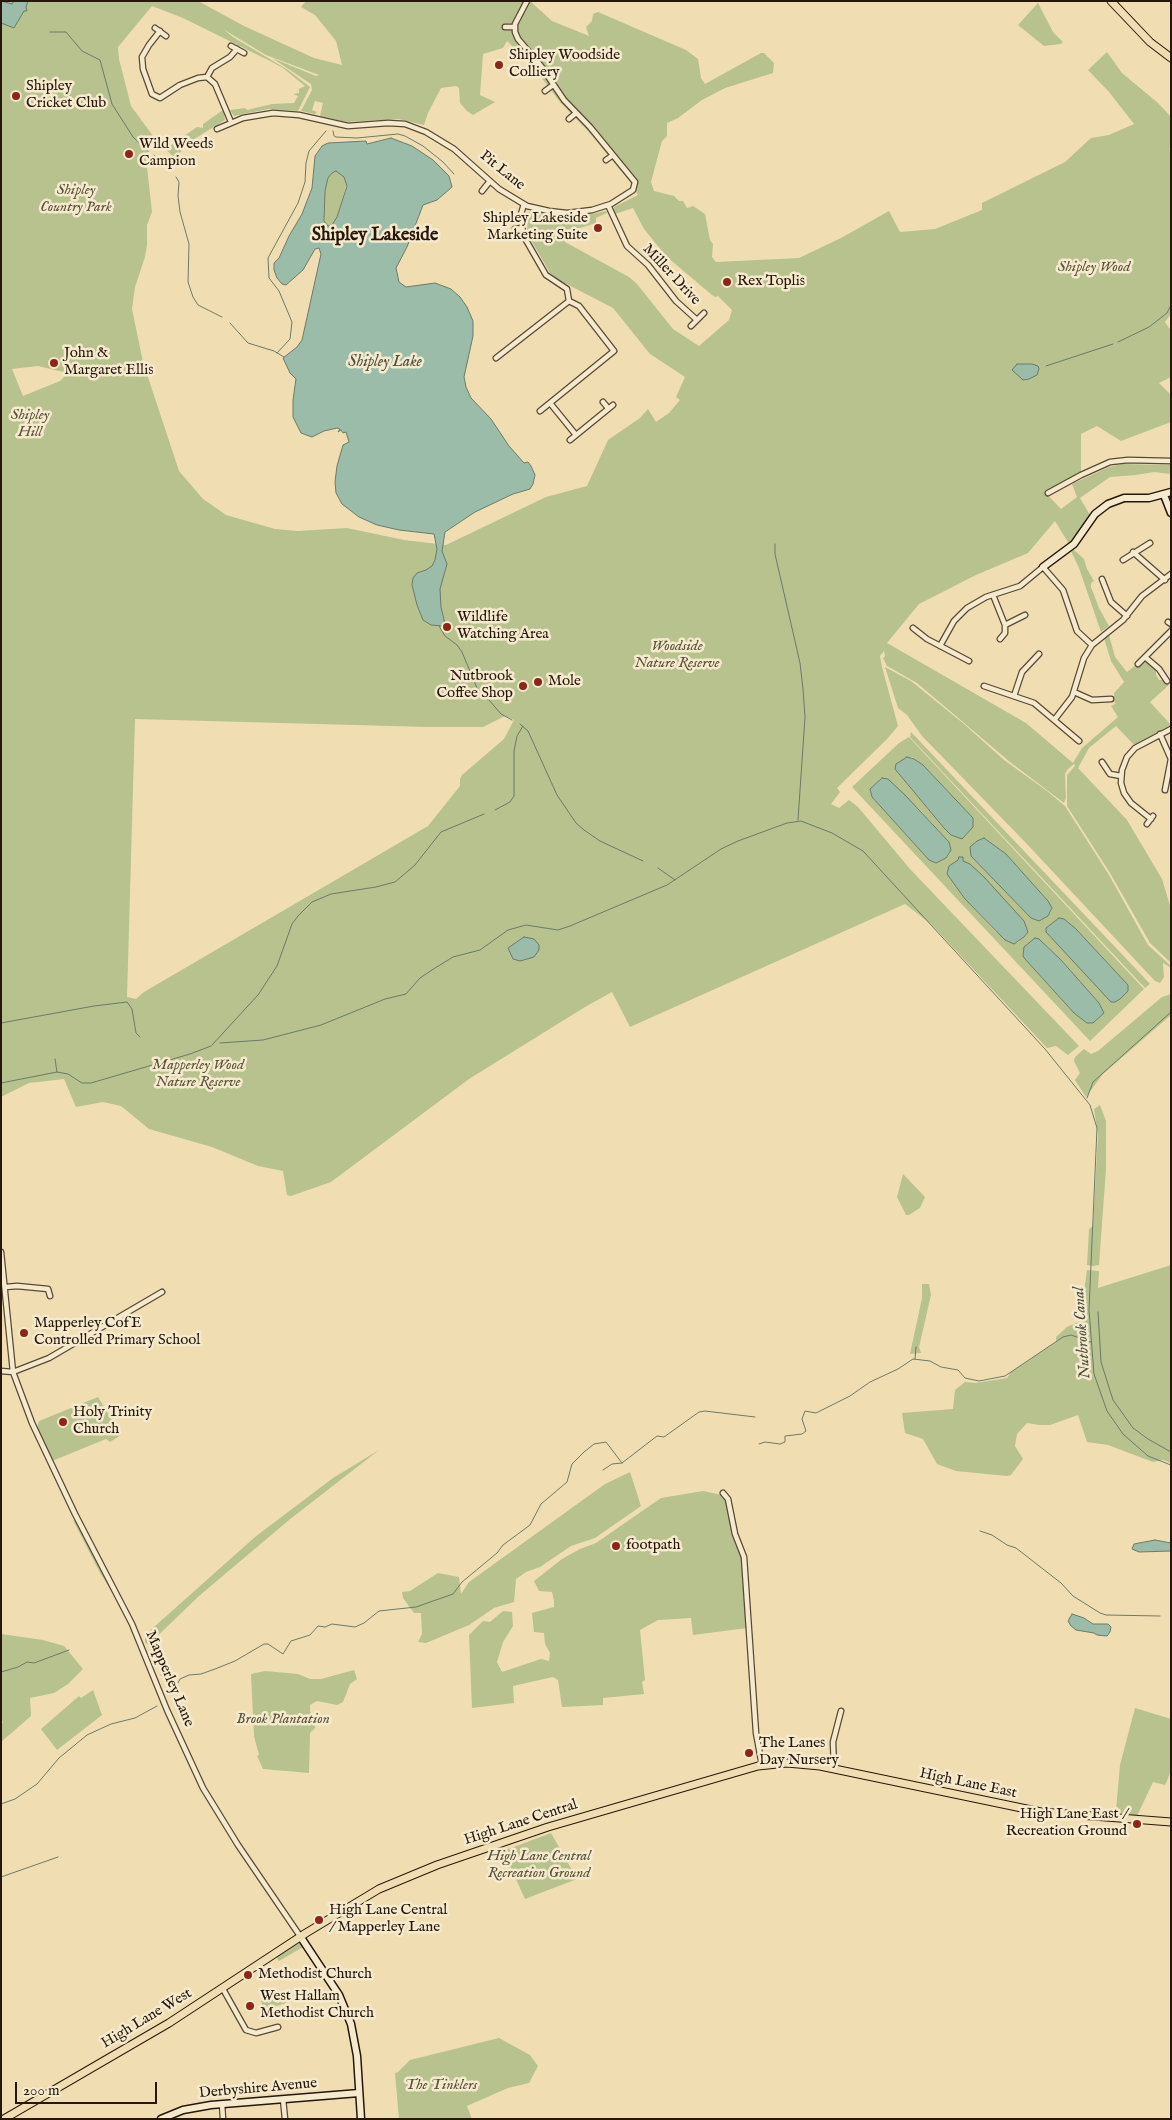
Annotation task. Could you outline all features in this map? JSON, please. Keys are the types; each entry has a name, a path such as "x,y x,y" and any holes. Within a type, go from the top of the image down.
{"main road":[{"path":"1111,1 1150,42 1171,58"},
{"name":"High Lane East","path":"762,1765 787,1763 834,1768 1041,1812 1171,1822"},
{"name":"High Lane Central","path":"300,1936 379,1889 437,1865 569,1821 762,1765"},
{"name":"High Lane West","path":"4,2119 117,2054 223,1988 300,1936"}],"street":[{"path":"505,27 515,28 527,1"},
{"path":"155,28 166,36"},
{"name":"Pit Lane","path":"217,129 252,115 273,113 294,114 351,126 391,123 412,126 454,149 506,194 524,204 549,211 567,213 592,210 608,205 628,195 635,187 633,180 589,125 576,113 553,85 518,39 515,28"},
{"path":"160,31 148,45 142,60 149,87 154,96 162,97 180,85 198,78 207,77 215,84 231,122"},
{"path":"231,46 244,53"},
{"path":"207,77 212,68 232,55 237,49"},
{"path":"545,91 553,85"},
{"path":"569,119 576,113"},
{"path":"312,125 314,118"},
{"path":"606,160 613,155"},
{"path":"482,191 490,181"},
{"path":"524,204 521,212 524,237 543,270 553,281 566,288 569,293 569,301"},
{"name":"Miller Drive","path":"608,205 627,246 646,262 676,301 697,320"},
{"path":"515,229 522,228"},
{"name":"Miller Drive","path":"622,249 627,246"},
{"path":"496,358 569,301"},
{"path":"540,411 614,351 579,306 569,301"},
{"name":"Miller Drive","path":"691,326 704,313"},
{"path":"570,440 610,406 603,402"},
{"path":"550,404 576,435"},
{"path":"1048,494 1081,475 1110,462 1128,460 1171,461"},
{"path":"940,646 950,627 962,612 976,602 1020,586 1074,544 1095,514 1108,504 1124,498 1149,498 1168,494 1171,513"},
{"path":"1123,560 1150,543"},
{"path":"1133,552 1165,580"},
{"path":"1043,567 1063,590 1077,631 1092,645"},
{"path":"1055,719 1068,705 1084,658 1092,645 1126,616 1137,601 1171,574"},
{"path":"1102,579 1111,602 1126,616"},
{"path":"993,595 1005,625 1005,633 1000,639"},
{"path":"1005,625 1025,615"},
{"path":"913,628 921,635 969,661"},
{"path":"921,635 925,630"},
{"path":"1138,664 1171,631"},
{"path":"954,660 957,655"},
{"path":"1014,696 1022,672 1039,655"},
{"path":"1145,656 1161,676 1167,680"},
{"path":"984,686 1034,703 1055,719 1070,737 1079,741"},
{"path":"990,696 993,690"},
{"path":"1074,692 1090,699 1111,700"},
{"path":"1150,820 1127,798 1121,776 1131,752 1143,742 1171,729"},
{"path":"1160,734 1170,756 1164,790"},
{"path":"1102,762 1110,774 1121,776"},
{"path":"1162,775 1167,776"},
{"name":"Mapperley Lane","path":"1,1252 13,1372 32,1422 75,1514 132,1624 167,1710 203,1788 238,1845 300,1936"},
{"path":"6,1287 17,1286 48,1289 50,1296"},
{"path":"1,1371 13,1372 37,1364 162,1292"},
{"path":"724,1493 728,1498 734,1534 744,1557 756,1733 762,1765"},
{"path":"834,1768 833,1742 841,1711"},
{"path":"300,1936 332,1984 346,2010 356,2043 361,2119"},
{"path":"223,1988 243,2028 252,2033 262,2028 278,2027"},
{"name":"Derbyshire Avenue","path":"161,2119 188,2109 222,2104 360,2093"},
{"path":"283,2099 285,2119"},
{"path":"222,2104 223,2119"}],"green space":[{"path":"1,1 198,1 244,26 314,58 342,65 336,41 315,15 301,7 306,1 530,1 552,21 589,36 586,27 592,21 593,14 598,12 686,50 698,59 701,78 705,84 764,53 774,63 773,73 725,88 702,100 678,118 667,123 667,136 662,141 651,182 654,191 674,196 679,201 683,201 687,208 693,206 705,214 710,240 713,244 712,257 716,262 799,258 841,238 889,211 900,232 935,229 982,210 982,203 1065,162 1091,138 1109,135 1134,124 1109,92 1088,70 1107,52 1122,73 1158,103 1171,117 1171,147 1169,149 1171,151 1171,314 1165,322 1171,331 1171,377 1159,383 1171,395 1171,422 1121,441 1097,426 1081,434 1081,472 1045,492 1061,509 1077,497 1072,484 1109,467 1121,464 1171,465 1171,474 1154,472 1110,477 1080,498 1090,515 1069,544 1055,521 1028,553 976,575 919,604 887,643 1026,723 1073,763 1082,748 1118,717 1111,706 1115,704 1114,693 1124,682 1111,661 1104,638 1109,635 1115,657 1127,672 1137,664 1139,666 1147,661 1156,668 1156,675 1159,680 1164,680 1169,685 1150,702 1171,725 1134,745 1116,726 1089,748 1078,768 1127,820 1162,879 1171,909 1171,963 1150,943 1110,873 1067,806 1067,775 1075,766 1074,764 1065,774 1066,798 1064,803 1010,762 917,683 887,666 883,658 885,656 884,651 880,656 882,667 898,726 837,788 840,792 831,804 839,808 849,800 858,807 910,869 1079,1046 1068,1055 1056,1046 1047,1048 931,924 905,904 630,1027 612,992 469,1079 331,1182 291,1196 287,1195 283,1171 258,1166 212,1147 149,1129 121,1106 103,1102 76,1107 64,1079 29,1083 1,1097","holes":["152,6 183,18 272,62 283,68 305,86 299,89 299,93 293,94 298,96 294,103 272,104 247,110 245,108 230,110 234,116 268,109 298,111 310,87 288,70 223,29 266,55 319,75 316,76 272,58 311,84 312,90 301,111 315,114 317,112 312,110 315,101 323,103 320,116 346,122 399,119 424,125 441,88 456,86 459,88 460,103 473,115 495,102 480,95 483,54 503,48 507,41 515,49 518,47 560,102 587,130 630,182 638,195 614,207 615,214 633,208 644,229 667,257 712,295 718,296 732,310 729,320 699,346 673,329 637,284 629,277 565,242 561,237 564,235 564,230 577,229 596,223 596,218 607,213 606,211 564,217 532,211 526,213 528,235 550,273 559,280 613,308 650,354 685,377 676,397 680,400 669,413 656,422 648,409 640,418 608,440 587,486 546,497 446,545 404,540 347,528 298,531 275,529 226,515 203,499 179,471 143,362 132,309 135,287 145,257 147,225 152,212 146,158 152,144 156,140 131,106 119,59 118,47","38,366 68,373 60,381 23,396 12,369","505,716 514,720 504,739 462,775 460,786 428,826 144,992 136,999 127,997 135,719 483,727"]},
{"path":"1038,3 1053,32 1063,42 1061,44 1044,46 1018,25"},
{"path":"223,110 225,120 191,141 175,158 161,145 169,143 170,146 197,127 203,128 203,124"},
{"path":"336,171 344,176 347,183 337,217 333,224 328,226 325,223 324,216 325,191 328,178"},
{"path":"1073,549 1084,559 1094,581 1091,583 1091,587 1099,608 1109,626 1101,632 1079,568 1071,551"},
{"path":"885,667 911,681 964,724 1004,760 1065,806 1109,875 1148,945 1171,966 1171,968 1163,963 1164,977 1160,983 1155,981 1026,843 922,736 907,715 898,708"},
{"path":"911,732 1150,984 1145,988 910,737"},
{"path":"909,737 1144,989 1090,1041 852,787 899,743","holes":["912,757 930,772 972,817 967,834 962,838 951,835 897,769","880,780 912,806 918,808 949,842 950,853 946,858 936,863 929,860 872,797 870,789","984,838 1006,854 1048,901 1052,910 1048,916 1041,920 1031,918 971,856 975,842","958,860 1024,921 1027,934 1017,943 996,932 965,899 947,874","1051,924 1075,928 1128,985 1128,991 1120,999 1049,936 1048,928","1034,940 1043,943 1061,960 1099,1003 1104,1013 1091,1024 1074,1013 1025,959 1023,952"]},
{"path":"1171,994 1171,1015 1103,1074 1086,1097 1075,1080 1080,1073 1074,1061 1075,1057 1084,1049 1091,1054 1098,1051 1162,997"},
{"path":"1100,1105 1106,1121 1106,1169 1099,1265 1093,1266 1087,1265 1089,1229 1093,1226 1098,1135 1094,1109"},
{"path":"903,1174 925,1197 920,1208 909,1215 906,1215 897,1197"},
{"path":"1171,1265 1171,1463 1163,1460 1153,1462 1108,1445 1087,1442 1078,1415 1050,1425 1027,1423 1017,1434 1015,1446 1023,1459 1011,1475 1007,1476 956,1471 937,1464 923,1439 905,1433 902,1413 953,1409 955,1390 965,1382 975,1383 1007,1378 1011,1372 1056,1342 1056,1337 1067,1327 1080,1321 1087,1270 1099,1271 1098,1288"},
{"path":"922,1284 929,1284 931,1295 919,1347 921,1353 910,1354 922,1298"},
{"path":"98,1397 121,1435 110,1442 106,1439 52,1461 37,1428 39,1421"},
{"path":"379,1450 289,1520 199,1596 148,1645 145,1642 145,1635 255,1537 333,1478"},
{"path":"630,1472 641,1506 595,1538 571,1546 540,1567 526,1572 516,1579 514,1602 494,1608 469,1625 426,1643 418,1642 422,1634 421,1613 414,1613 403,1598 402,1592 410,1591 438,1573 459,1577 461,1594 469,1582 605,1484"},
{"path":"703,1491 722,1495 727,1499 732,1535 741,1557 747,1628 693,1635 691,1618 658,1620 640,1630 645,1680 642,1682 644,1694 603,1698 603,1705 562,1707 558,1680 553,1677 513,1686 514,1703 472,1708 469,1635 483,1621 490,1622 503,1611 512,1612 513,1626 503,1642 497,1662 502,1672 541,1659 549,1661 550,1653 545,1644 544,1633 534,1632 532,1613 554,1607 554,1601 552,1592 539,1591 534,1581 562,1559 596,1543 661,1498"},
{"path":"73,1520 76,1521 119,1603 100,1573"},
{"path":"1,1634 43,1640 64,1646 83,1669 68,1684 54,1693 30,1698 31,1716 1,1742 1,1724 3,1723 1,1717"},
{"name":"Brook Plantation","path":"354,1670 357,1679 350,1684 343,1702 337,1705 317,1701 310,1705 310,1711 315,1719 315,1728 310,1733 309,1773 263,1769 257,1756 259,1755 254,1736 251,1674 265,1671 298,1674 310,1679 321,1679"},
{"path":"93,1690 102,1715 57,1750 41,1729 79,1696 81,1698"},
{"path":"1135,1708 1171,1719 1171,1770 1165,1785 1153,1782 1137,1816 1116,1811 1120,1765"},
{"name":"High Lane Central Recreation Ground","path":"551,1833 577,1879 525,1899 503,1851"},
{"path":"299,1943 303,1947 279,1961 276,1957"},
{"path":"282,1992 286,2003 264,2010 261,2001 271,2000 270,1995"},
{"name":"The Tinklers","path":"499,2038 530,2055 538,2066 529,2083 508,2088 467,2106 472,2119 399,2119 395,2073 410,2060"}],"water":[{"path":"1,1 12,4 14,1 28,1 27,11 24,11 14,28 1,23"},
{"name":"Shipley Lake","path":"391,138 412,146 433,160 449,176 452,187 437,200 423,205 407,247 396,268 399,282 406,287 435,283 451,289 460,297 473,321 473,336 464,377 466,387 471,398 491,419 509,446 524,463 528,462 535,475 530,489 513,494 475,512 445,532 442,551 447,564 440,589 444,626 431,625 423,620 412,585 413,578 417,573 432,566 435,560 437,549 434,534 399,530 377,525 359,517 342,504 336,493 335,482 343,445 349,442 346,432 343,433 341,430 338,432 340,429 337,428 324,431 312,437 301,433 293,417 296,379 290,373 283,358 297,347 302,340 321,254 319,248 315,249 303,270 286,285 282,284 277,278 274,263 279,258 302,214 312,188 315,156 322,146 328,143 366,141 367,144","holes":["336,171 344,177 347,186 337,217 332,225 328,226 324,221 325,191 328,178"]},
{"path":"1017,364 1038,366 1037,375 1023,380 1012,370"},
{"path":"907,757 923,765 973,818 973,827 962,839 951,835 944,828 895,769 896,764"},
{"path":"882,778 888,779 905,795 949,842 951,850 946,858 936,863 929,860 872,797 870,789"},
{"path":"984,838 1006,854 1048,901 1052,908 1048,916 1039,921 1031,918 971,856 970,847"},
{"path":"959,857 963,857 963,861 970,864 984,877 1024,921 1028,932 1024,937 1014,944 1005,940 965,899 947,874 949,866 958,860"},
{"path":"1059,918 1064,919 1075,928 1128,985 1128,991 1120,999 1111,1002 1046,932 1046,928"},
{"path":"524,937 534,939 539,945 539,950 534,957 520,961 513,959 508,948"},
{"path":"1035,938 1039,939 1061,960 1099,1003 1104,1013 1093,1023 1087,1023 1074,1013 1025,959 1023,956 1024,947"},
{"path":"1155,1540 1171,1543 1171,1551 1139,1552 1132,1549 1134,1544"},
{"path":"1072,1614 1084,1618 1093,1624 1108,1624 1111,1627 1110,1632 1107,1636 1076,1630 1068,1621"}],"waterway":[{"path":"50,32 66,32 82,51 100,60 112,104 133,137 148,151"},
{"path":"277,353 290,339 292,322 279,291 269,278 268,258 298,203 305,182 309,151 326,131"},
{"path":"333,131 336,137 357,138 398,134 405,136 423,146 443,162 454,174"},
{"path":"154,155 167,168"},
{"path":"176,177 179,182 180,212 189,244 188,282 198,305 222,317"},
{"path":"1118,342 1149,327 1167,313 1171,305"},
{"path":"230,323 248,343 274,351 284,357"},
{"path":"1046,366 1113,344"},
{"path":"775,544 775,554 800,663 803,689 805,717 798,820"},
{"path":"439,626 445,636 457,645 462,652 479,693 489,700 501,714 512,720"},
{"path":"520,724 528,731 557,795 576,823 600,841 643,861"},
{"path":"495,810 510,802 514,796 514,751 517,736 523,726"},
{"path":"212,1045 258,995 277,966 292,924 312,902 331,894 395,882 415,865 441,832 484,814"},
{"name":"Nutbrook Canal","path":"220,1043 263,1040 321,1025 385,999 406,994 420,978 435,968 453,957 480,950 508,930 526,925 558,930 570,926 667,885 721,849 787,823 801,821 832,833 863,851 1045,1049 1090,1105 1097,1128 1089,1310 1094,1374 1107,1411 1123,1434 1148,1456 1171,1465"},
{"path":"658,868 675,880"},
{"path":"1,1023 127,1002 132,1009 136,1033 140,1037"},
{"path":"1087,1098 1093,1082 1171,1012"},
{"path":"1,1083 57,1072 68,1074 82,1083 91,1083 211,1046"},
{"path":"55,1059 57,1072"},
{"name":"Nutbrook Canal","path":"1098,1312 1101,1362 1113,1400 1133,1428 1171,1452"},
{"name":"Nutbrook Canal","path":"759,1444 765,1442 780,1444 785,1442 785,1436 802,1434 806,1431 802,1419 805,1411 816,1413 850,1396 870,1382 898,1369 913,1359 930,1361 941,1367 958,1370 965,1378 979,1381 1005,1376 1063,1337 1071,1335 1091,1342"},
{"path":"915,1359 916,1347"},
{"path":"603,1470 612,1464 622,1463 657,1436 664,1437 699,1412 705,1411 755,1417"},
{"path":"161,1675 178,1683 180,1679 189,1675 201,1674 235,1661 264,1644 268,1644 283,1654 291,1641 310,1635 318,1626 325,1627 332,1624 355,1627 364,1623 379,1611 416,1607 453,1594 462,1582 497,1553 503,1545 530,1525 541,1504 567,1482 572,1464 594,1444 606,1442 622,1463"},
{"path":"980,1531 992,1535 1007,1545 1016,1548 1061,1583 1073,1596 1100,1613 1106,1615 1160,1616"},
{"path":"1,1672 27,1662 34,1663 69,1650"},
{"path":"1,1804 15,1799 37,1784 59,1758 87,1735 111,1724 135,1718 157,1706"},
{"path":"1,1877 58,1857"}],"place":[{"name":"Shipley Woodside Colliery","path":"499,65"},
{"name":"Shipley Cricket Club","path":"16,96"},
{"name":"Wild Weeds Campion","path":"129,154"},
{"name":"Shipley Lakeside Marketing Suite","path":"598,228"},
{"name":"Rex Toplis","path":"727,282"},
{"name":"John & Margaret Ellis","path":"54,363"},
{"name":"Wildlife Watching Area","path":"447,627"},
{"name":"Mole","path":"538,682"},
{"name":"Nutbrook Coffee Shop","path":"523,686"},
{"name":"Mapperley CofE Controlled Primary School","path":"24,1333"},
{"name":"Holy Trinity Church","path":"63,1422"},
{"name":"footpath","path":"616,1546"},
{"name":"The Lanes Day Nursery","path":"749,1753"},
{"name":"High Lane East / Recreation Ground","path":"1137,1824"},
{"name":"High Lane Central / Mapperley Lane","path":"319,1920"},
{"name":"Methodist Church","path":"248,1975"},
{"name":"West Hallam Methodist Church","path":"250,2006"}],"district":[{"name":"Shipley Lakeside","path":"375,236"}],"park label":[{"name":"Shipley Country Park","path":"76,200"},
{"name":"Shipley Wood","path":"1094,268"},
{"name":"Shipley Hill","path":"30,424"},
{"name":"Woodside Nature Reserve","path":"677,656"},
{"name":"Mapperley Wood Nature Reserve","path":"198,1074"}]}
